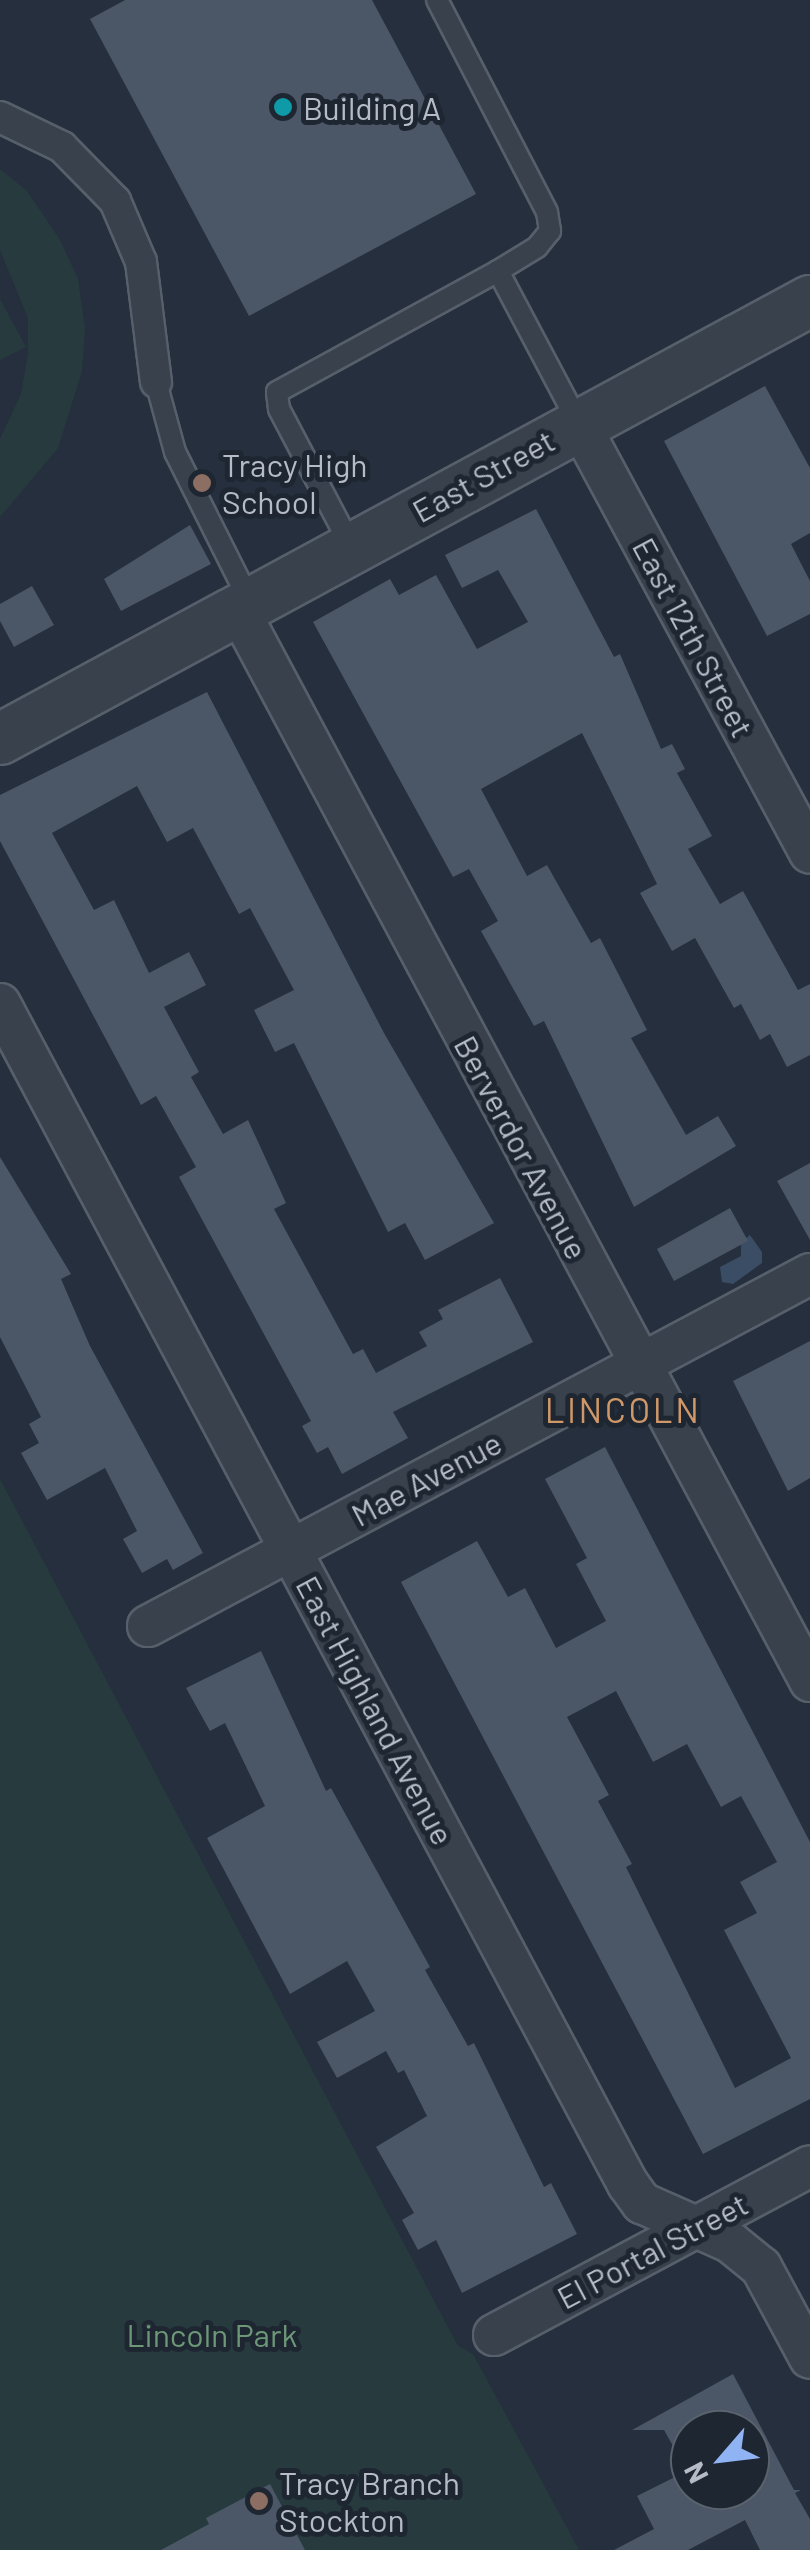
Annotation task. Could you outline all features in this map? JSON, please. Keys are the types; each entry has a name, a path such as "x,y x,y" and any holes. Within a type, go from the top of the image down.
{"street":[{"path":"0,117 62,148 115,201 142,262 156,382"},
{"name":"East Street","path":"0,739 578,422 810,301"},
{"name":"East 12th Street","path":"578,422 810,852"},
{"name":"Berverdor Avenue","path":"245,608 637,1365 810,1681"},
{"name":"East Highland Avenue","path":"0,1004 628,2184 642,2203 730,2242 760,2267 810,2358"},
{"name":"Mae Avenue","path":"148,1626 810,1274"},
{"name":"El Portal Street","path":"494,2335 810,2166"}],"lane":[{"path":"352,548 276,400 282,386 537,248 550,221 437,0"},
{"path":"498,271 578,422"},
{"path":"156,382 176,452 245,608"}],"green space":[{"path":"0,169 27,191 60,240 78,279 85,329 82,371 58,448 0,517 0,439 21,394 28,354 28,318 0,250"},
{"path":"0,299 26,347 0,360"},
{"name":"Lincoln Park","path":"0,1479 458,2346 473,2354 579,2550 0,2550"}],"water":[{"path":"750,1235 762,1252 762,1263 733,1284 722,1282 720,1267 741,1256 741,1242"}],"building":[{"name":"Building A","path":"125,0 372,0 476,194 249,316 90,19"},
{"path":"765,386 810,468 810,533 791,544 810,581 810,614 767,636 664,441"},
{"path":"536,509 614,657 620,654 661,749 672,744 685,769 677,773 712,836 688,849 720,904 743,891 798,990 810,984 810,1055 787,1067 770,1034 760,1040 741,1004 734,1008 695,938 672,951 640,893 657,884 582,733 481,789 527,876 547,865 591,943 600,938 647,1030 631,1038 686,1135 718,1116 736,1146 634,1207 544,1021 534,1026 481,931 498,921 469,869 453,877 313,622 390,579 399,595 436,575 477,649 528,622 498,570 462,588 445,555"},
{"path":"190,525 211,564 121,611 104,579"},
{"path":"32,586 54,625 14,647 0,621 0,604"},
{"path":"207,692 384,1033 494,1223 425,1260 405,1223 388,1232 294,1043 275,1052 254,1010 294,990 250,908 239,914 193,828 167,842 137,786 52,833 94,910 114,900 149,973 189,952 206,985 164,1007 199,1072 191,1077 223,1134 248,1120 286,1203 274,1209 353,1354 363,1349 376,1373 427,1346 419,1332 443,1319 438,1310 500,1278 533,1342 393,1412 408,1438 342,1474 328,1447 317,1453 302,1426 311,1421 179,1177 196,1167 156,1096 141,1105 0,841 0,795"},
{"path":"0,1157 71,1274 61,1279 90,1346 203,1553 173,1570 167,1559 142,1573 123,1539 137,1531 105,1468 47,1500 21,1453 39,1443 29,1424 41,1417 0,1337"},
{"path":"810,1163 810,1240 777,1181"},
{"path":"730,1208 748,1241 674,1281 657,1249"},
{"path":"810,1341 810,1478 788,1491 733,1381"},
{"path":"605,1447 810,1842 810,2099 703,2154 401,1582 477,1541 508,1597 525,1588 556,1648 606,1621 576,1564 587,1558 545,1479","holes":["616,1691 653,1762 687,1744 721,1807 741,1796 777,1862 740,1882 757,1913 724,1930 791,2058 735,2088 626,1867 632,1864 598,1801 609,1795 567,1717"]},
{"path":"261,1651 326,1791 331,1788 430,1967 425,1970 468,2046 474,2043 544,2187 551,2183 577,2234 462,2293 436,2240 418,2250 402,2220 414,2213 376,2147 427,2116 404,2070 398,2073 386,2051 337,2078 317,2042 375,2011 347,1961 290,1994 207,1838 265,1806 225,1723 210,1731 186,1688"},
{"path":"733,2374 752,2410 670,2410 670,2441 664,2430 632,2430"},
{"path":"770,2444 794,2490 801,2490 795,2493 810,2519 810,2550 760,2550 745,2520 688,2550 614,2550 654,2529 637,2496 670,2480 670,2510 770,2510"},
{"name":"Tracy Branch Stockton","path":"270,2484 305,2550 161,2550 209,2524 206,2518"}],"place":[{"name":"Building A","path":"283,107"},
{"name":"Tracy High School","path":"202,483"},
{"name":"Tracy Branch Stockton","path":"259,2501"}],"district":[{"name":"LINCOLN","path":"623,1409"}]}
